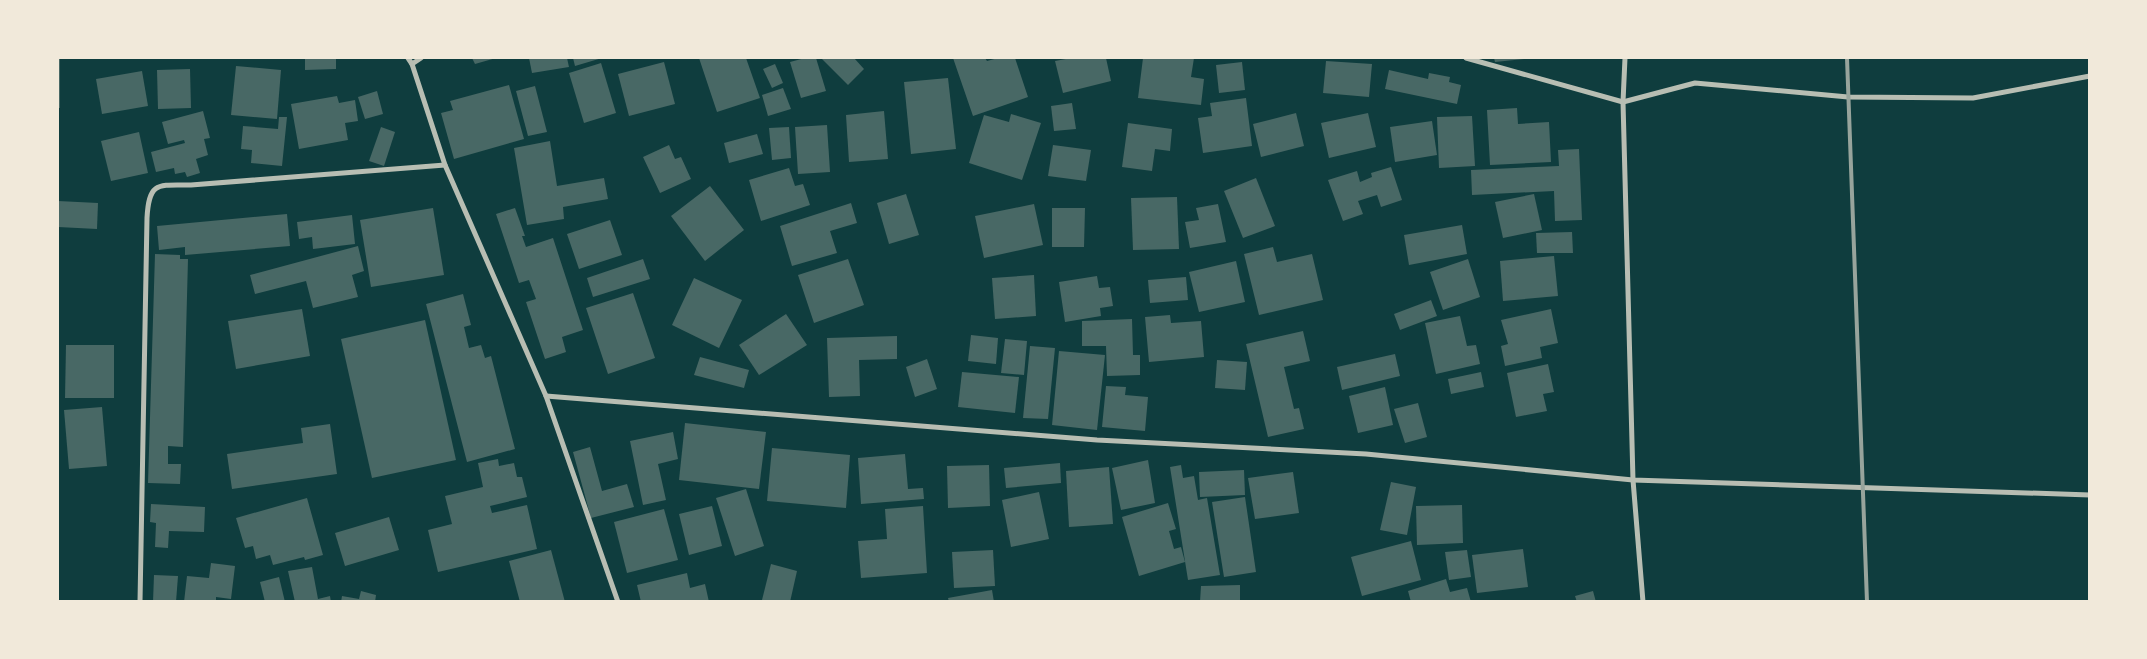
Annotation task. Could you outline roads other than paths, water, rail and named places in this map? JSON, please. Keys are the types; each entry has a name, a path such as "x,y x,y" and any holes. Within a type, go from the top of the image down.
{"street":[{"path":"408,58 412,64 445,165 546,396 618,602"},
{"path":"412,64 421,58"},
{"path":"1466,58 1623,102 1695,83 1848,97 1973,98 2090,76"},
{"path":"1625,58 1623,102 1633,480 1642,602"},
{"path":"140,602 146,218 148,198 152,192 163,185 191,185 445,165"},
{"path":"546,396 1097,440 1366,454 1633,480 2090,495"}],"railway":[{"path":"1847,58 1867,602"}]}
